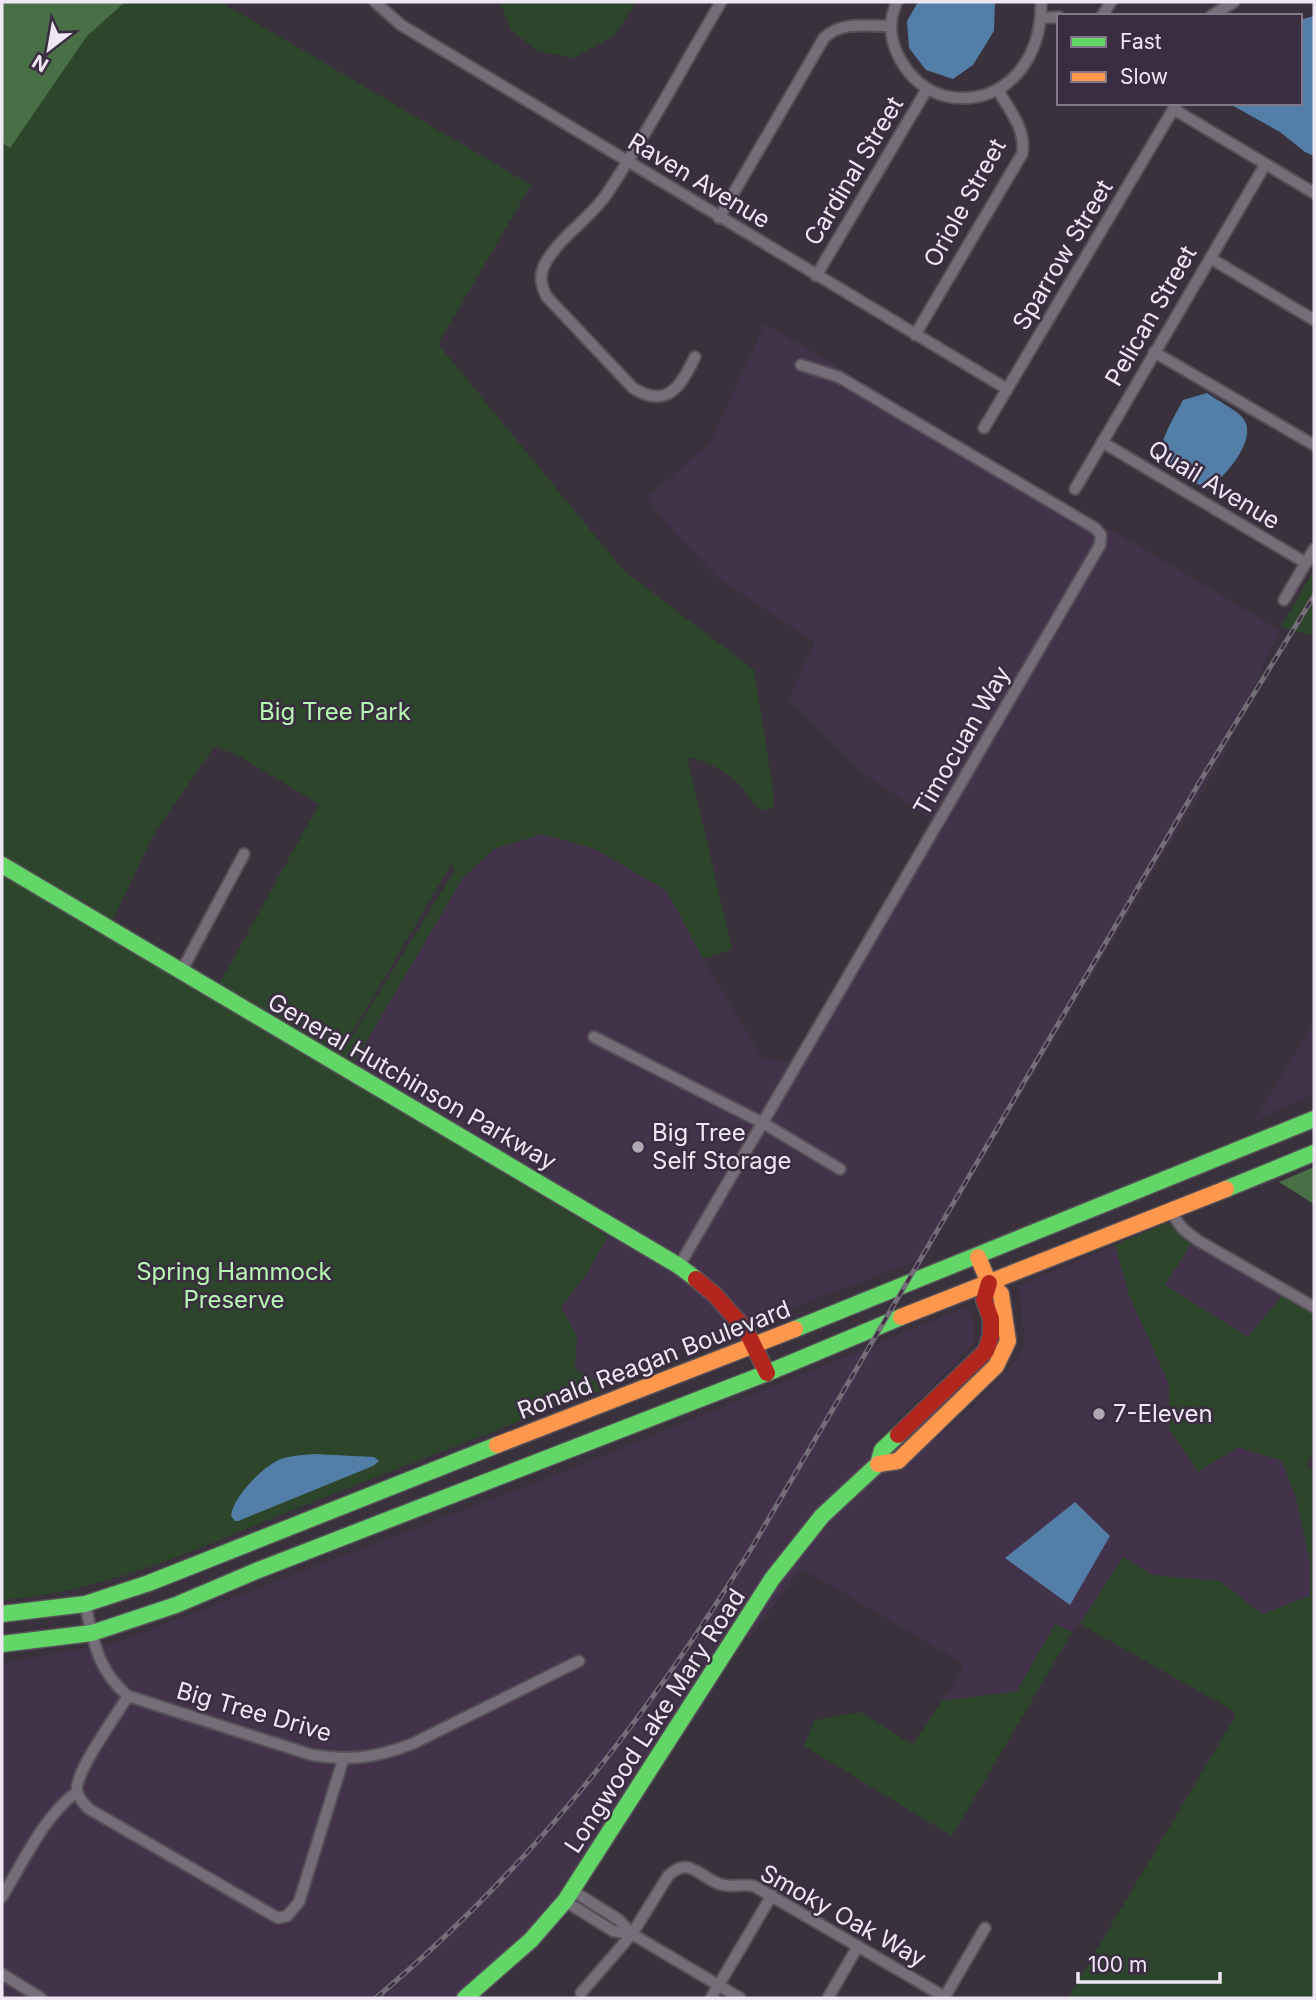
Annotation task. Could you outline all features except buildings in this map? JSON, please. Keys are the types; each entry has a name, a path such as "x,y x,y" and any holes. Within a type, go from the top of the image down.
{"main road":[{"name":"General Hutchinson Parkway","path":"2,865 680,1266 715,1295 746,1330 768,1373"},
{"name":"Ronald Reagan Boulevard","path":"2,1614 85,1604 149,1583 978,1256 1314,1119"},
{"path":"2,1644 92,1633 176,1605 256,1571 768,1373 1314,1153"},
{"name":"Longwood Lake Mary Road","path":"465,1998 531,1940 569,1896 772,1579 822,1516 878,1464 898,1461 996,1366 1008,1341 1004,1301 1001,1294 989,1283 978,1256"}],"street":[{"name":"Raven Avenue","path":"375,2 401,25 1007,389"},
{"path":"695,357 678,388 661,396 641,393 633,388 547,297 541,287 540,276 557,247 597,207 721,2"},
{"path":"897,2 890,26 892,40 903,65 913,78 927,89 965,99 981,97 998,90 1022,68 1032,52 1041,18 1041,2"},
{"path":"1213,14 1234,2"},
{"path":"1041,18 1057,18"},
{"path":"719,218 831,30 844,26 890,26"},
{"name":"Cardinal Street","path":"816,276 927,89"},
{"name":"Oriole Street","path":"915,335 1021,154 1024,143 1022,131 998,90"},
{"path":"1176,107 1265,165 1314,193"},
{"name":"Sparrow Street","path":"984,428 1176,107"},
{"name":"Pelican Street","path":"1075,489 1265,165"},
{"path":"1209,258 1314,320"},
{"path":"1154,352 1314,445"},
{"name":"Timocuan Way","path":"680,1266 1100,545 1101,535 1095,528 839,377 800,365"},
{"name":"Quail Avenue","path":"1102,442 1306,564"},
{"path":"1284,600 1314,549"},
{"path":"181,972 244,854"},
{"path":"594,1037 763,1123 840,1169"},
{"path":"1171,1212 1182,1228 1197,1240 1314,1307"},
{"name":"Big Tree Drive","path":"85,1604 104,1671 114,1685 128,1696 312,1755 343,1760 385,1754 412,1744 579,1661"},
{"path":"128,1696 80,1775 77,1792 89,1809 278,1918 287,1916 299,1902 343,1760"},
{"path":"2,1897 40,1835 66,1799 77,1792"},
{"name":"Smoky Oak Way","path":"581,1993 632,1934 668,1876 674,1870 692,1867 724,1885 754,1886 772,1895 944,1998"},
{"path":"710,1998 772,1895"},
{"path":"569,1896 611,1914 626,1925 632,1934"},
{"path":"569,1896 603,1925 619,1933 632,1934 740,1998"},
{"path":"603,1925 611,1914"},
{"path":"944,1998 985,1928"},
{"path":"828,1998 858,1946"},
{"path":"2,1974 41,1998"}],"shaded area":[{"path":"765,324 1279,630 1281,627 1223,755 924,1258 749,1324 717,1288 352,1066 462,879 494,849 542,834 595,849 667,891 703,959 762,1058 788,1062 811,1039 936,822 866,775 789,698 815,642 717,577 647,498 710,443"},
{"path":"1314,1023 1314,1094 1255,1120"},
{"path":"608,1236 676,1270 709,1296 738,1328 575,1390 561,1307 586,1275"},
{"path":"1195,1238 1285,1292 1248,1338 1164,1285"},
{"path":"1115,1245 1129,1295 1169,1384 1169,1429 1198,1472 1238,1447 1282,1461 1296,1498 1310,1562 1310,1597 1262,1614 1220,1581 1152,1575 1123,1558 1072,1632 1055,1624 1017,1691 942,1701 963,1669 963,1663 803,1569 749,1638 743,1634 776,1582 825,1519 878,1469 891,1467 895,1471 966,1413 1009,1370 1025,1344 1019,1286"},
{"path":"967,1307 975,1325 973,1343 953,1366 871,1445 876,1452 874,1459 818,1513 530,1933 457,1998 2,1998 2,1664 118,1642 572,1469"}],"green space":[{"name":"Spring Hammock Preserve","path":"2,2 221,2 531,185 438,344 623,570 754,670 774,807 761,810 731,777 710,765 687,757 732,949 703,959 667,891 595,849 542,834 494,849 462,879 352,1066 331,1069 608,1236 586,1275 561,1307 577,1336 575,1369 607,1388 154,1565 79,1588 2,1600","holes":["215,746 237,755 319,804 220,983 113,919 155,832","451,864 455,868 453,873 345,1045"]},
{"path":"2,2 125,2 87,36 10,148 2,143"},
{"path":"500,2 636,2 614,36 573,58 538,51 511,30"},
{"path":"1314,570 1314,636 1281,627"},
{"path":"1314,1167 1314,1204 1279,1182"},
{"path":"1167,1223 1195,1238 1165,1285 1248,1337 1285,1292 1314,1310 1314,1451 1306,1466 1314,1471 1314,1998 1068,1998 1236,1715 1234,1711 1080,1624 1123,1557 1152,1575 1220,1581 1262,1614 1310,1596 1310,1562 1296,1498 1282,1461 1238,1447 1198,1472 1169,1429 1169,1384 1129,1295 1115,1245"},
{"path":"1055,1624 1072,1632 952,1836 804,1746 815,1720 860,1712 914,1743 942,1701 1017,1691"}],"water":[{"path":"918,2 995,2 994,31 973,65 953,79 926,70 909,48 907,21"},
{"path":"1314,16 1314,156 1280,132 1232,105 1302,105 1302,19"},
{"path":"1207,393 1240,415 1246,423 1247,433 1232,466 1208,489 1171,467 1162,454 1163,441 1183,400"},
{"path":"313,1454 374,1457 379,1461 373,1466 235,1521 231,1516 237,1500 258,1475 281,1459"},
{"path":"1075,1502 1110,1536 1070,1605 1005,1558"}],"railway":[{"path":"376,1998 433,1948 536,1842 584,1787 672,1670 754,1544 1202,778 1314,596"}],"traffic: fast":[{"path":"2,865 679,1266 696,1279"},
{"path":"795,1329 1314,1119"},
{"path":"1226,1189 1314,1153"},
{"path":"2,1644 92,1633 176,1605 256,1571 767,1373 901,1317"},
{"path":"465,1998 531,1940 565,1901 772,1579 822,1516 878,1464 882,1450 898,1435"},
{"path":"2,1614 85,1604 149,1583 497,1445"}],"traffic: slow":[{"path":"901,1317 1226,1189"},
{"path":"878,1464 898,1461 996,1366 1008,1341 1001,1294 989,1283 978,1257"},
{"path":"497,1445 795,1329"}],"traffic: jam":[{"path":"696,1279 715,1295 746,1330 767,1373"},
{"path":"898,1435 986,1351 991,1335 991,1319 984,1300 989,1283"}],"place":[{"name":"Big Tree Self Storage","path":"638,1147"},
{"name":"7-Eleven","path":"1099,1414"}],"park label":[{"name":"Big Tree Park","path":"335,712"}]}
